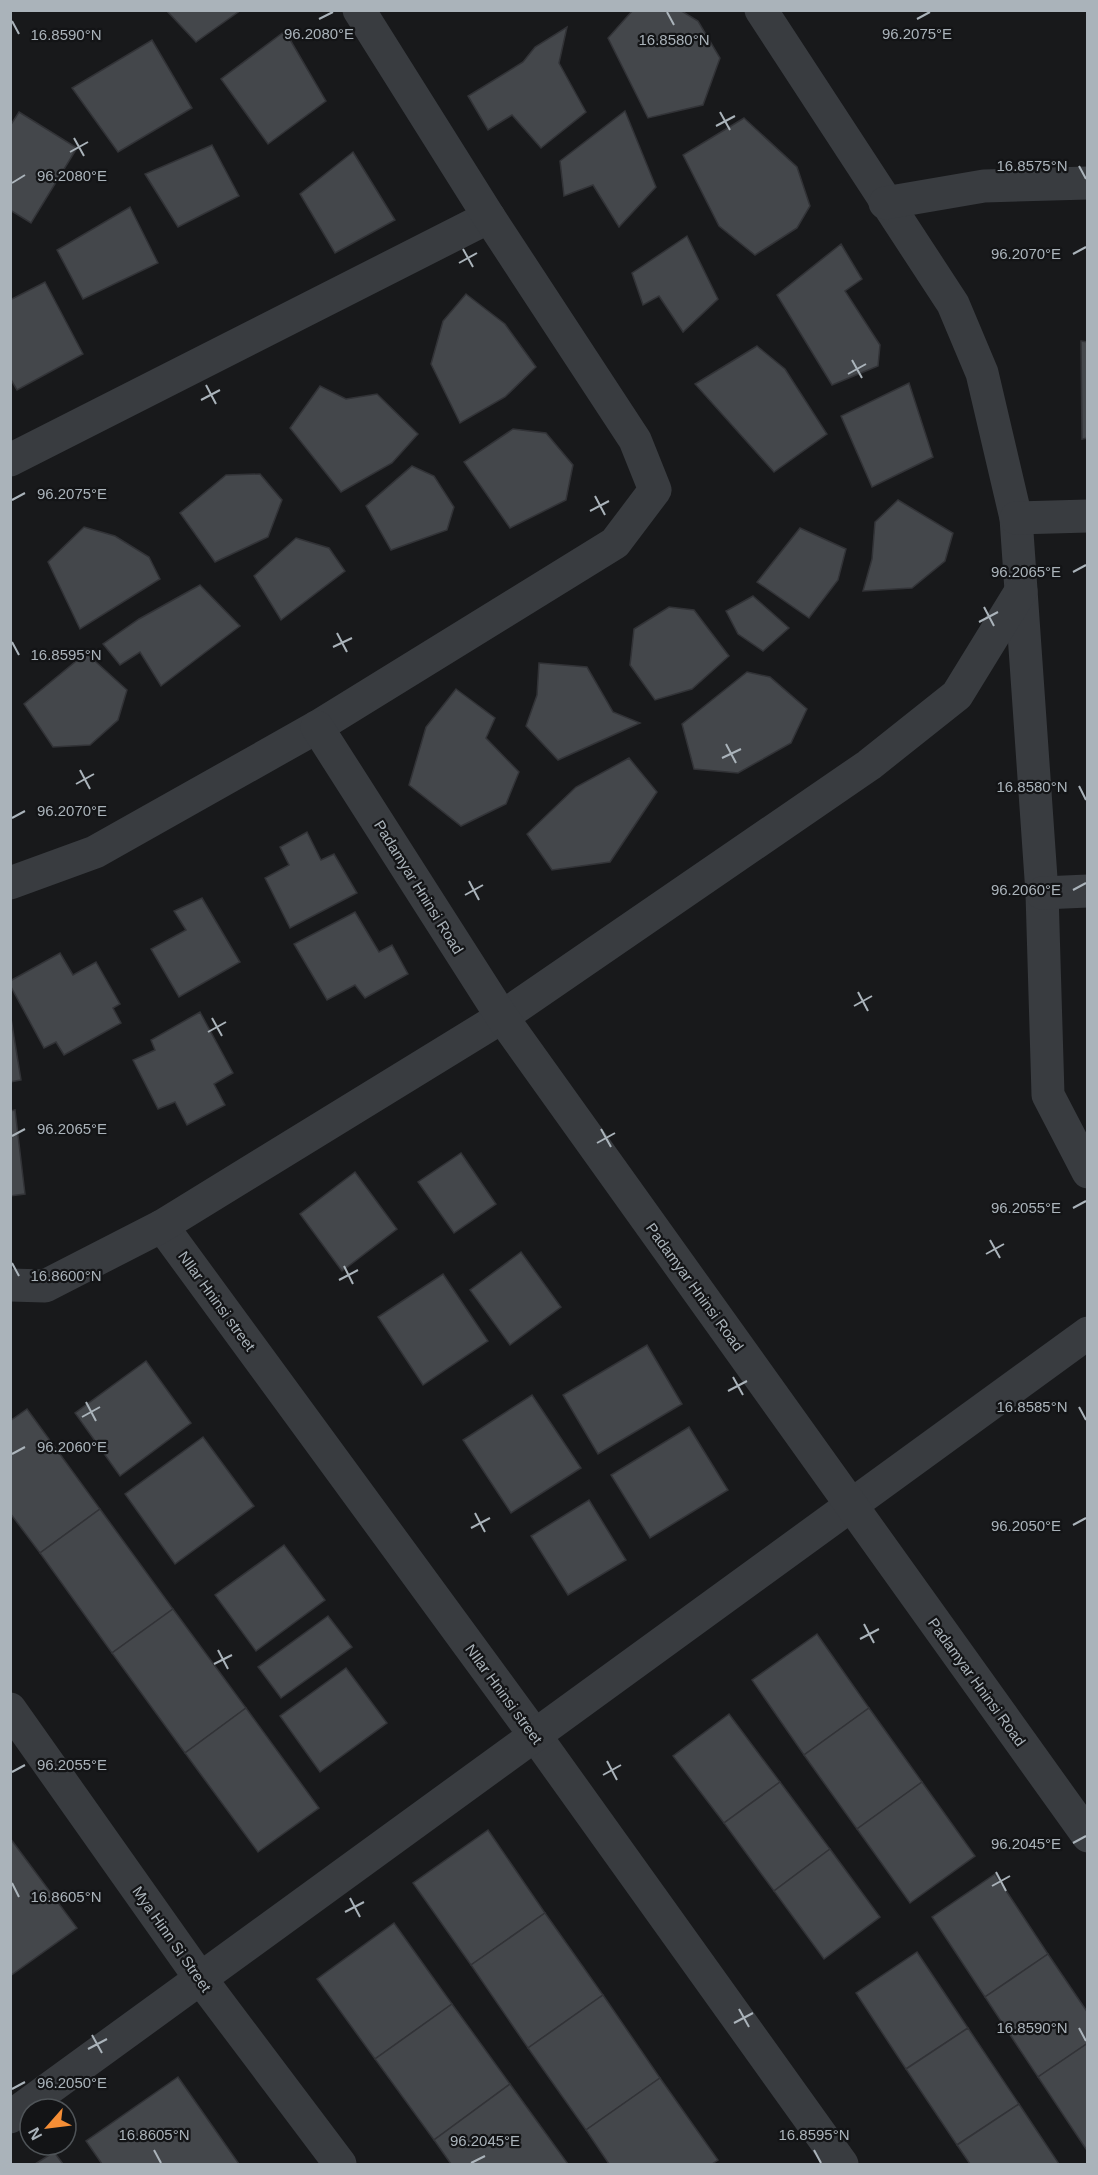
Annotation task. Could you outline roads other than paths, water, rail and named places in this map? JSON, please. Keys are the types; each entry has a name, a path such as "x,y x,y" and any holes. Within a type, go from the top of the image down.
{"street":[{"path":"10,883 95,852 317,726 615,543 655,490 635,440 489,217 359,10"},
{"path":"761,10 953,304 982,373 1016,518 1042,893 1048,1095 1088,1172"},
{"path":"885,202 984,186 1088,183"},
{"path":"10,460 489,217"},
{"path":"1016,518 1088,516"},
{"path":"10,1285 45,1286 162,1226 502,1017 869,765 957,695 1021,591"},
{"name":"Padamyar Hninsi Road","path":"317,726 502,1017 1088,1836"},
{"path":"1042,893 1088,891"},
{"name":"NIlar Hninsi street","path":"162,1226 534,1734 842,2164"},
{"path":"10,2117 1088,1333"},
{"name":"Mya Hinn Si Street","path":"10,1709 200,1978 340,2164"}]}
